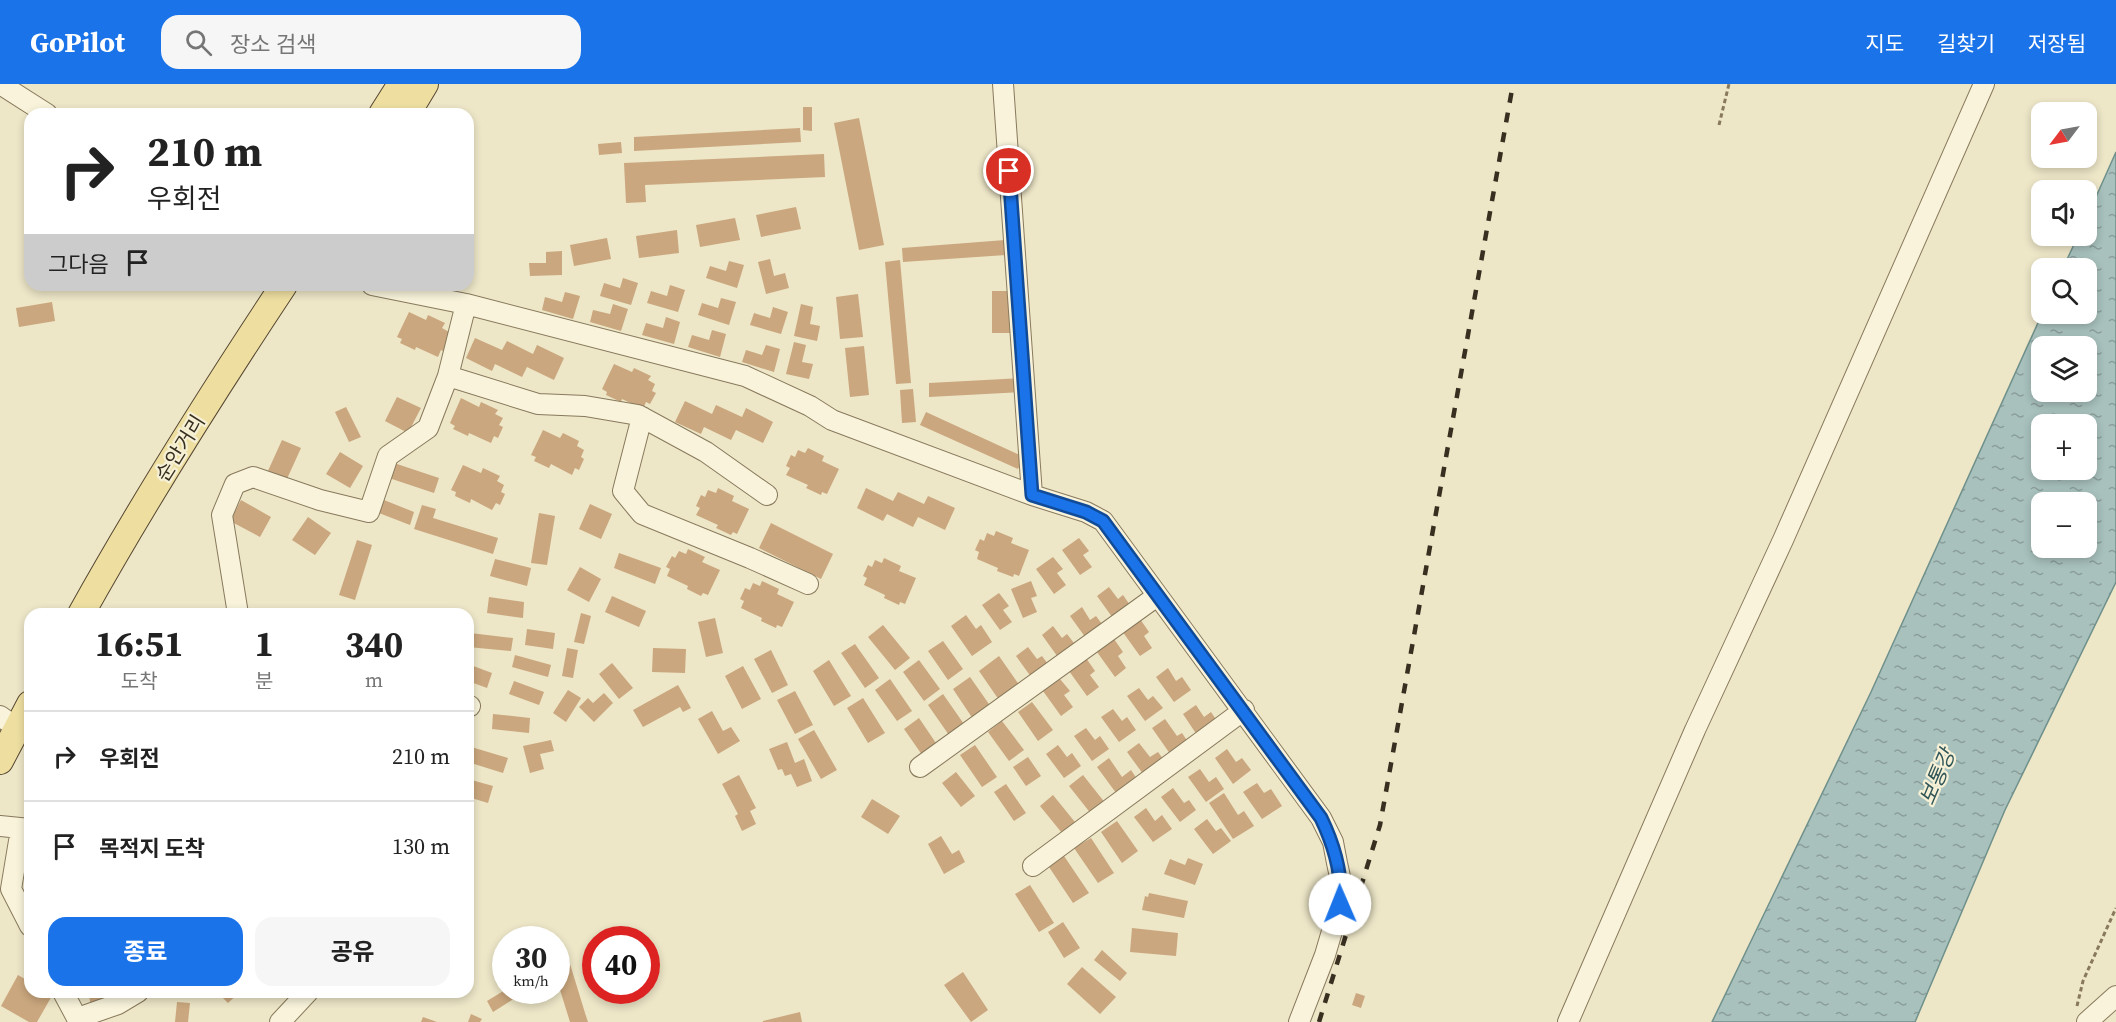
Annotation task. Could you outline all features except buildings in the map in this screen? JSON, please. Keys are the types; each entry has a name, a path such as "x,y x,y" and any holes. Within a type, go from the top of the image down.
{"main road":[{"path":"386,108 401,84"},
{"path":"411,108 425,84"},
{"name":"순안거리","path":"84,608 111,559 223,378 280,291"},
{"path":"0,761 8,722 24,709"}],"street":[{"path":"0,84 38,108"},
{"path":"1003,84 1032,495"},
{"path":"1568,1022 1695,730 1784,540 1984,84"},
{"path":"402,291 466,304 745,376 810,406 832,420 1032,495 1086,512 1103,521 1244,710 1321,818 1333,842 1342,886 1340,904 1325,956 1299,1022"},
{"path":"237,608 222,515 235,484 253,477 320,500 369,512 388,456 428,428 448,376 466,304"},
{"path":"448,376 538,404 585,406 642,417 706,452 767,495"},
{"path":"642,417 623,491 642,514 808,584"},
{"path":"920,767 1157,596"},
{"path":"1033,866 1244,710"},
{"path":"0,826 24,828"},
{"path":"24,835 19,841 11,889 24,910"},
{"path":"2081,1017 2116,996"},
{"path":"66,998 78,1020 128,998"},
{"path":"280,1022 302,998"}],"path":[{"path":"1719,125 1729,84"},
{"path":"2081,1017 2084,981 2116,908"}],"water":[{"name":"보통강","path":"2116,152 2116,582 2005,810 1915,1022 1712,1022 1871,692 2031,338 2031,402 2097,402 2097,336 2032,336 2037,324 2097,324 2097,258 2068,258 2073,246 2097,246 2097,195"}],"railway":[{"path":"1319,1022 1380,825 1513,84"}],"route":[{"path":"1009,171 1032,495 1086,512 1103,521 1244,710 1321,818 1333,842 1342,886 1340,904"}]}
